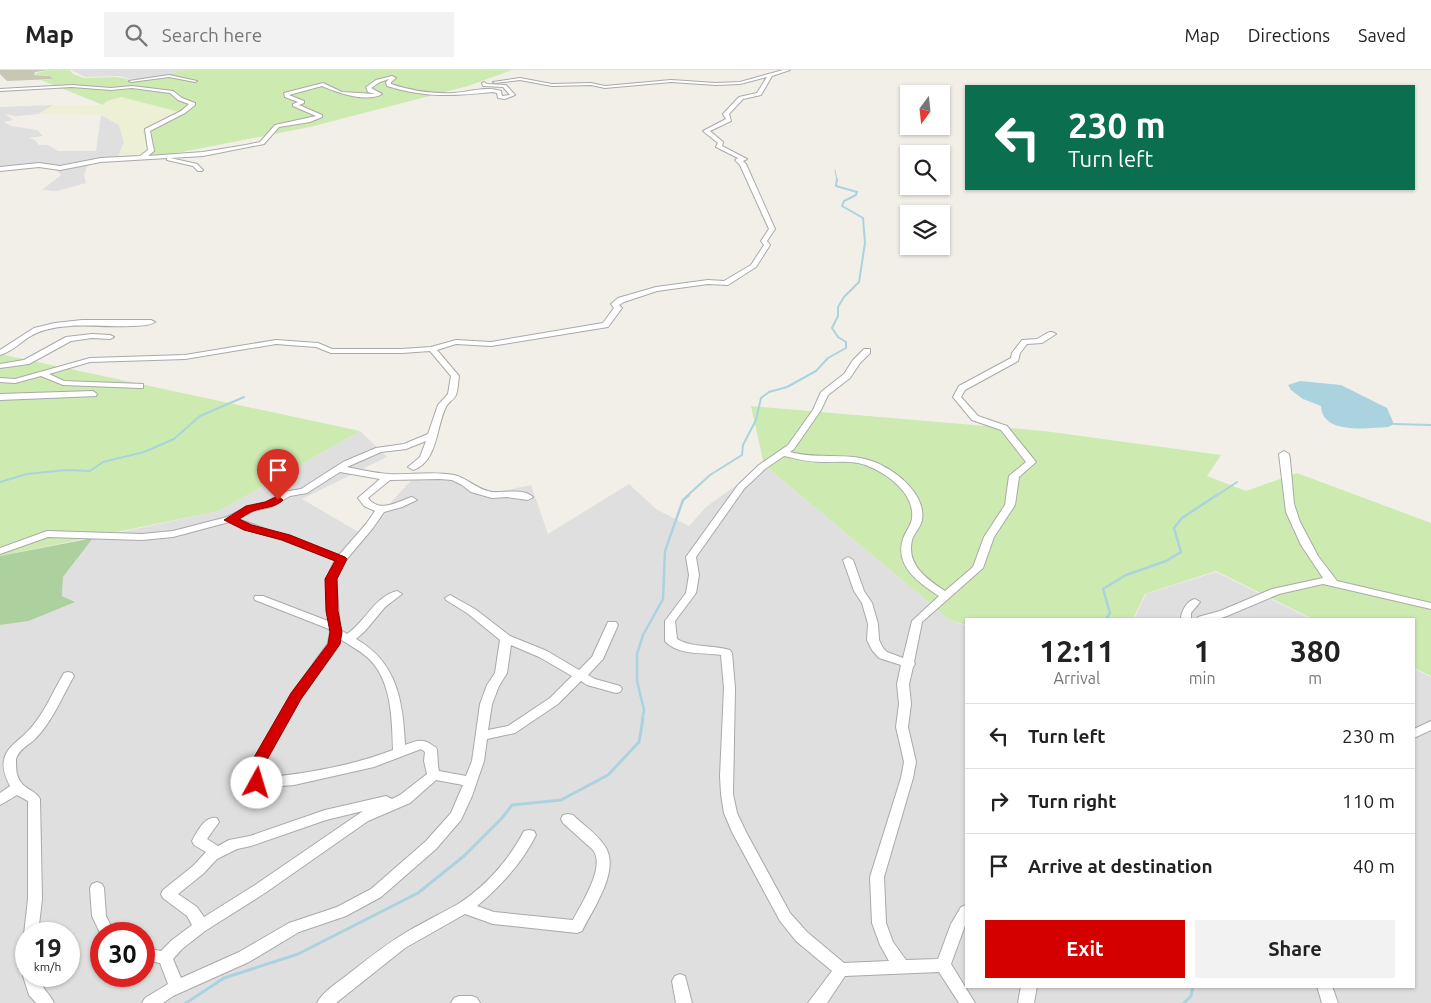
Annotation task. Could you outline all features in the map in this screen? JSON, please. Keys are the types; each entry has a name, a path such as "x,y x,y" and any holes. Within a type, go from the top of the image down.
{"street":[{"path":"80,70 97,70"},
{"path":"109,70 127,70"},
{"path":"0,169 38,165 60,168 101,160 203,154 262,143 277,126 310,120 320,116 300,108 296,105 302,102 286,94 318,84 326,84 341,93 374,96 380,94 370,91 368,88 378,81 392,77 394,78 388,82 389,85 427,95 436,96 493,90 499,92 500,96 505,98 513,95 504,86 483,84 520,79 552,85 591,84 605,86 671,81 716,84 740,83 788,70"},
{"path":"132,84 134,76 129,76 133,71"},
{"path":"0,90 54,86 111,89 169,76 195,81"},
{"path":"0,380 15,381 90,360 185,358 276,342 318,345 331,351 432,349 456,342 490,344 605,325 618,308 616,304 620,300 656,289 708,282 725,283 754,266 767,245 764,241 772,229 744,170 743,164 738,160 744,159 718,146 721,143 706,131 729,120 726,114 738,101 741,98 759,94 770,76"},
{"path":"132,84 171,92 193,105 148,130 151,151 141,158"},
{"path":"159,157 195,165 200,170"},
{"path":"0,353 12,347 27,335 44,327 86,323 119,324 151,322"},
{"path":"901,966 887,945 879,924 877,877 907,778 910,762 902,727 906,704 903,684 909,664 917,621 978,568 989,537 1010,505 1014,476 1031,462 1004,428 975,418 956,397 962,388 1015,359 1016,353 1025,342 1039,341 1052,334"},
{"path":"0,366 26,362 69,338 110,336"},
{"path":"413,467 422,459 429,447 442,405 452,395 455,376 432,349"},
{"path":"867,351 856,362 847,376 824,394 801,435 791,447 782,452 741,487 691,557 694,575 691,592 670,622 671,641 680,648 715,649 726,653 729,665 729,714 726,750 727,797 740,836 772,898 791,925 841,970 943,965"},
{"path":"40,373 63,383 140,386"},
{"path":"0,397 92,394"},
{"path":"0,551 47,534 142,537 172,534 230,520 250,509 268,505 287,494 304,491 346,464 379,450 406,446 432,436"},
{"path":"782,452 808,458 844,458 861,461 873,465 900,484 913,497 916,504 917,521 907,541 907,555 916,576 946,596"},
{"path":"1284,454 1288,472 1289,505 1294,522 1323,573 1333,582"},
{"path":"340,469 388,477 440,476 454,478 474,490 492,495 506,494 528,497"},
{"path":"388,477 363,498 367,505 380,510 412,500"},
{"path":"380,510 370,526 341,559 331,579 335,629 334,644 296,696 256,766 252,777 257,783 294,780 374,762 422,744 430,750 430,761 434,775"},
{"path":"230,520 286,538 341,559"},
{"path":"848,560 873,624 874,640 878,650 883,656 909,664"},
{"path":"1206,618 1223,614 1276,591 1323,580 1431,606"},
{"path":"348,639 362,628 379,606 397,594"},
{"path":"259,598 335,629 361,646 388,675 398,716 399,752"},
{"path":"450,598 470,610 506,639 543,654 591,682 616,689"},
{"path":"1186,618 1186,613 1195,602"},
{"path":"481,736 511,730 531,719 554,702 597,659 612,625"},
{"path":"150,1003 177,987 244,957 294,927 341,912 376,893 431,844 456,816 466,796 478,761 486,704 493,685 501,672 506,639"},
{"path":"32,922 35,898 34,799 17,788 11,774 10,759 17,747 31,736 42,722 68,676"},
{"path":"1415,734 1431,726"},
{"path":"434,775 470,782"},
{"path":"177,987 168,970 165,958 170,948 260,889 362,817 405,799 434,775"},
{"path":"0,800 17,788"},
{"path":"200,927 198,919 191,911 168,894 217,852 234,844 251,841 325,815 384,801 394,802"},
{"path":"464,907 493,918 577,927 603,870 603,854 568,819"},
{"path":"212,822 199,841 217,852"},
{"path":"328,1002 400,943 432,923 464,907 504,870 525,845 529,835"},
{"path":"97,888 99,916 102,922"},
{"path":"943,965 952,937 965,913"},
{"path":"155,956 165,958"},
{"path":"943,965 967,1003"},
{"path":"816,1003 824,996 841,970"},
{"path":"680,981 684,1003"},
{"path":"33,987 46,1003"},
{"path":"1026,1003 1029,988"},
{"path":"1325,988 1330,1003"},
{"path":"459,1003 472,1003"}],"shaded area":[{"path":"0,70 48,70 35,72 34,75 50,76 54,79 7,81 0,74"},
{"path":"71,70 185,70 139,81 119,76 85,77"},
{"path":"121,97 180,112 150,150 146,159 117,160 124,142 119,125 101,115 39,114 53,105 103,105 107,101"},
{"path":"53,105 39,114 16,116 5,114 13,120 4,122 11,126 37,130 43,136 29,138 35,140 39,145 48,145 58,151 96,151 101,115 119,125 124,142 117,160 88,164 84,175 86,183 57,191 42,190 61,175 53,165 0,169 0,107"},
{"path":"360,431 387,457 302,499 362,534 418,473 497,492 531,485 548,534 629,484 656,509 689,526 706,507 764,465 950,620 965,626 965,988 1415,988 1415,669 1431,677 1431,1003 0,1003 0,625 29,621 74,602 62,596 63,577 93,538 219,511"},
{"path":"1216,572 1309,618 1134,618 1146,594"}],"green space":[{"path":"48,70 70,70 73,74 84,78 116,77 139,81 185,70 512,70 468,86 310,127 146,159 150,150 147,147 143,130 180,112 121,97 107,101 103,105 41,80 53,79 50,76 33,74"},
{"path":"0,354 360,431 219,511 0,556"},
{"path":"751,406 1044,431 1221,455 1207,476 1246,491 1297,473 1431,523 1431,676 1415,668 1415,618 1311,618 1216,571 1145,594 1133,618 965,618 965,625 950,620 764,465"},
{"path":"93,538 63,577 62,596 75,602 29,621 0,625 0,556"}],"water":[{"path":"1300,381 1341,385 1387,408 1394,424 1388,427 1369,428 1337,426 1329,422 1323,415 1321,406 1303,399 1291,390 1288,385"}],"waterway":[{"path":"835,170 837,180"},
{"path":"687,496 710,475 742,455 743,445 756,420 761,398 769,392 787,387 816,371 828,358 846,348 846,342 838,337 832,328 838,316 838,307 844,297 859,282 865,243 863,218 842,206 844,201 856,195 857,192 836,186 837,180"},
{"path":"0,482 27,474 66,470 90,471 103,462 144,452 174,439 200,416 244,397"},
{"path":"1394,424 1431,425"},
{"path":"1216,496 1237,482"},
{"path":"642,720 644,710 637,681 637,654 643,635 663,599 665,551 683,500 689,495"},
{"path":"1107,618 1110,613 1103,589 1126,575 1166,561 1181,552 1174,528 1182,518 1217,495"},
{"path":"186,1003 224,978 298,954 418,893 464,856 502,818 512,805 561,800 608,775 639,742 643,719"},
{"path":"1184,1003 1191,996 1193,988"}],"route":[{"path":"257,783 252,777 256,766 296,696 334,644 336,632 332,611 331,579 341,559 286,538 258,531 230,520 250,509 268,505 278,500"}]}
